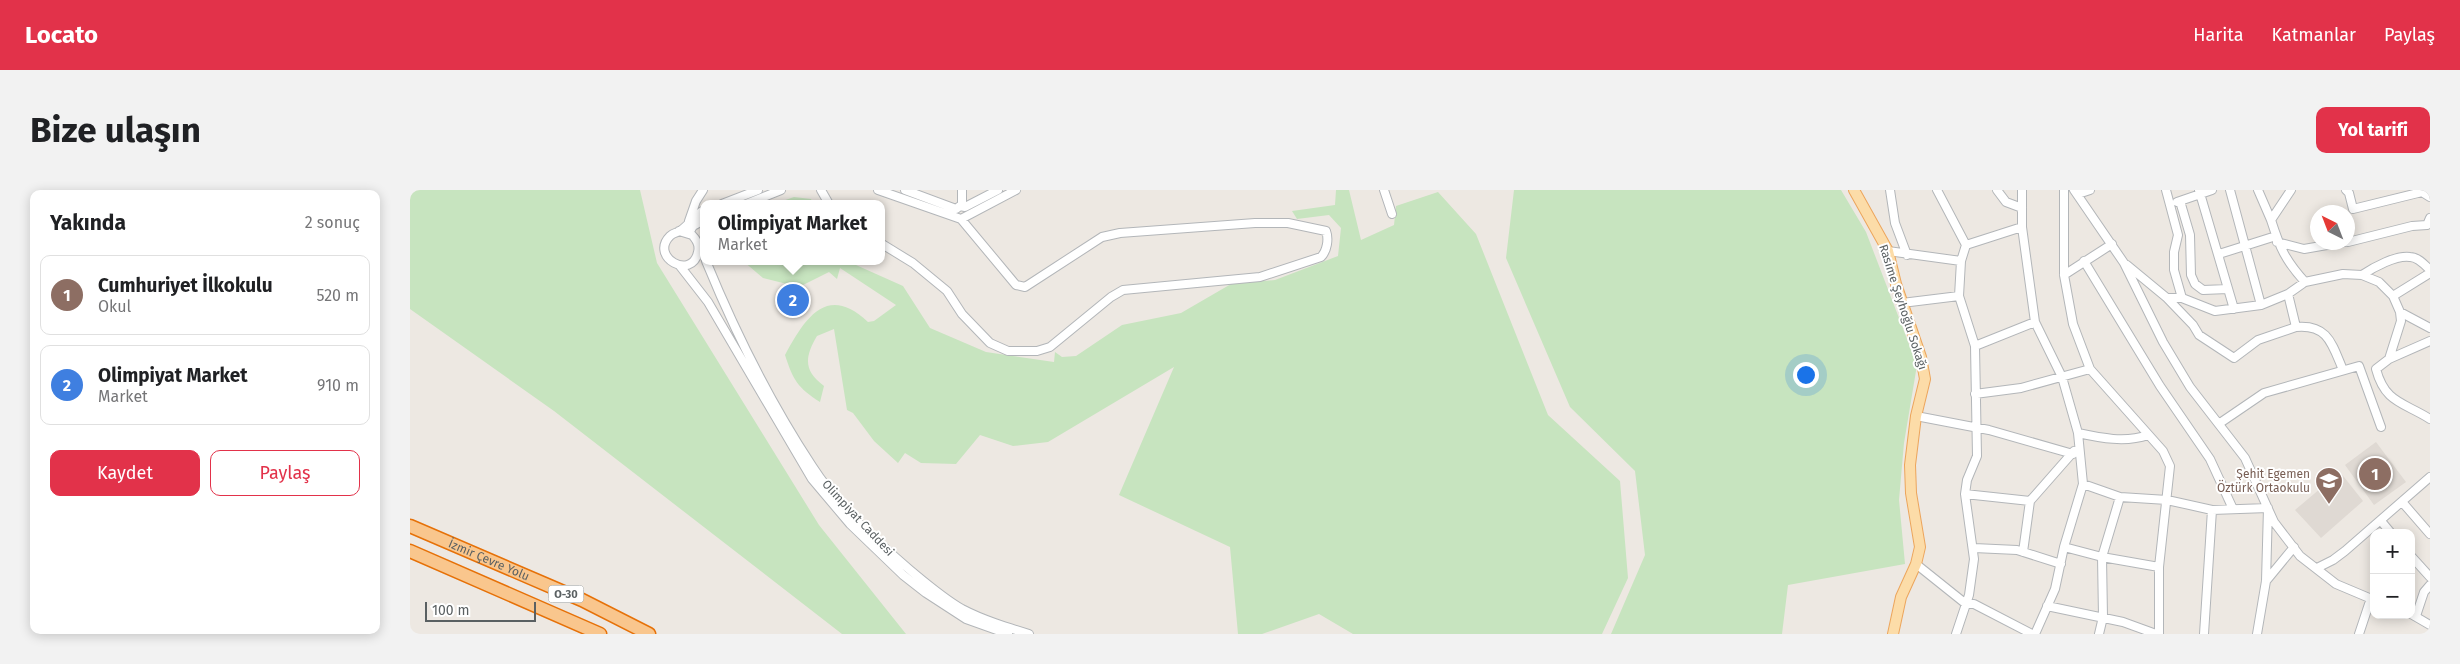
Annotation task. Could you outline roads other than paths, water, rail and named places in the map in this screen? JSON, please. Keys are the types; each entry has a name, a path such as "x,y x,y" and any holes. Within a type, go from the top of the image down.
{"highway":[{"name":"İzmir Çevre Yolu","path":"410,526 582,600 649,634"},
{"name":"İzmir Çevre Yolu","path":"410,551 600,634"}],"main road":[{"name":"Rasime Şeyhoğlu Sokağı","path":"1854,190 1888,251 1926,379 1916,416 1910,465 1911,493 1920,547 1916,564 1901,597 1893,634"}],"street":[{"path":"688,223 703,190"},
{"path":"732,200 758,190"},
{"path":"756,200 781,190"},
{"path":"878,190 961,212 1016,190"},
{"path":"885,246 913,263 947,291 962,314 990,343 998,348 1020,352 1037,351 1050,347 1111,297 1123,290 1260,277 1321,257 1325,253 1327,242 1326,231 1288,223 1255,223 1120,233 1102,237 1025,287 1016,285 961,212 905,190"},
{"path":"961,212 962,190"},
{"path":"961,212 998,190"},
{"path":"1384,190 1392,214"},
{"path":"1890,190 1895,223 1907,255"},
{"path":"1937,190 1966,245 1961,261 1959,296 1975,346 1977,456 1967,480 1965,494 1970,540 1974,548 1969,595 1956,634"},
{"path":"1997,190 2006,202 2022,208"},
{"path":"1916,564 1966,604 1974,604 2034,634 2055,589 2064,547 2083,484 2078,433 2062,377 2035,322 2022,227 2022,190"},
{"path":"2047,606 2124,622 2157,634 2159,567 2170,466 2163,451 2090,369 2073,324 2064,275 2064,190"},
{"path":"2090,190 2076,192 2124,263 2163,342 2190,387 2220,423 2245,458 2274,522 2300,556 2336,584 2370,598"},
{"path":"2166,190 2178,234 2174,252 2174,270 2182,298"},
{"path":"2170,203 2180,201 2200,192 2212,190"},
{"path":"2230,190 2261,304"},
{"path":"2258,190 2287,262 2305,282"},
{"path":"2271,220 2290,190"},
{"path":"2346,190 2349,192 2353,209 2422,192 2430,197"},
{"path":"2200,192 2234,309"},
{"path":"2180,201 2190,235 2191,275 2195,284 2203,290 2228,289"},
{"path":"697,240 699,248 697,256 688,264 680,266 668,260 665,252 668,238 679,232 700,213"},
{"path":"690,233 693,226 700,222"},
{"path":"2355,240 2429,223"},
{"path":"1966,245 2022,227"},
{"path":"679,232 690,233 697,240 700,248"},
{"path":"2219,254 2277,239 2304,249 2310,248"},
{"path":"2064,275 2084,260 2112,244"},
{"path":"1888,251 1961,261"},
{"path":"2362,275 2377,265 2410,257 2419,260 2430,271 2393,296"},
{"path":"2084,260 2160,386 2210,459 2233,509"},
{"path":"2124,263 2167,298 2194,325 2199,335 2234,358 2258,340 2296,327 2309,326 2322,330 2331,342 2343,370"},
{"name":"Olimpiyat Caddesi","path":"708,265 722,301 763,381 812,466 832,493 898,560 939,594 985,620 1029,634"},
{"name":"Olimpiyat Caddesi","path":"680,266 708,302 796,455 812,479 830,500 902,575 966,619 1008,634"},
{"path":"2167,298 2182,298 2215,311 2234,309 2261,304 2288,294 2305,282 2343,274 2362,275 2379,282 2393,296 2400,312 2401,321 2389,359"},
{"path":"2288,294 2296,327"},
{"path":"1902,303 1959,296"},
{"path":"2400,312 2430,328"},
{"path":"1975,346 2035,322"},
{"path":"2430,341 2389,359 2376,369 2386,393 2396,402 2430,419"},
{"path":"2220,423 2264,392 2359,366 2382,428"},
{"path":"1975,394 2021,388 2090,369"},
{"path":"1916,416 1989,430 2072,454"},
{"path":"2078,433 2113,439 2138,438 2148,435"},
{"path":"2023,552 2030,501 2079,444"},
{"path":"2317,568 2333,560 2403,503 2430,478"},
{"path":"2083,484 2120,497 2167,500 2212,510 2268,508"},
{"path":"1965,494 2030,501"},
{"path":"2099,634 2103,617 2102,557 2120,497"},
{"path":"2403,503 2430,534"},
{"path":"2259,633 2266,581 2268,508"},
{"path":"2204,634 2212,510"},
{"path":"2381,521 2388,529"},
{"path":"2064,547 2102,557 2159,567"},
{"path":"2266,581 2294,547"},
{"path":"1974,548 2023,552 2061,564"},
{"path":"2415,560 2430,577"},
{"path":"2415,613 2424,592 2430,585"},
{"path":"2359,634 2370,603"},
{"path":"2415,616 2430,624"}],"place":[{"name":"Olimpiyat Market","path":"793,300"},
{"name":"Cumhuriyet İlkokulu","path":"2375,474"},
{"name":"Şehit Egemen Öztürk Ortaokulu","path":"2329,505"}]}
